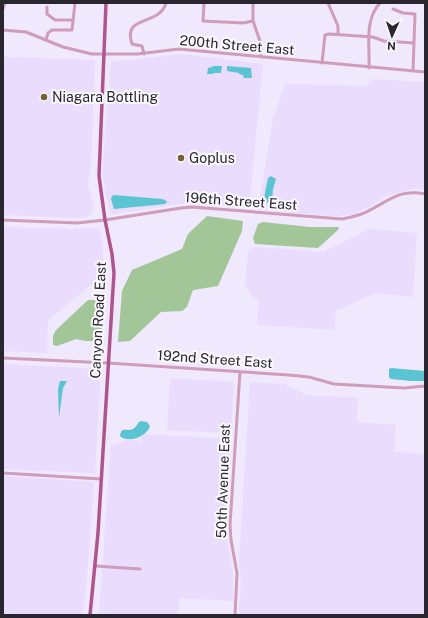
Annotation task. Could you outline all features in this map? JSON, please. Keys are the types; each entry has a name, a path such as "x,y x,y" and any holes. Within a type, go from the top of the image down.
{"main road":[{"name":"Canyon Road East","path":"90,615 96,566 114,273 100,190 98,161 106,3"}],"street":[{"path":"3,9 5,3"},
{"path":"46,40 48,33 52,30 72,30 75,3"},
{"path":"144,54 142,46 132,44 130,37 131,31 138,23 156,17 163,10 165,3"},
{"path":"204,3 203,21 244,23 253,21"},
{"path":"253,3 253,21 261,44 261,58"},
{"path":"328,3 338,26 338,33"},
{"path":"369,68 369,37 371,17 380,3"},
{"path":"46,7 47,14 52,18 73,20"},
{"path":"393,9 403,13 415,14 413,71"},
{"name":"200th Street East","path":"3,30 26,32 79,52 104,54 144,54 179,49 261,58 425,72"},
{"path":"322,63 325,35 338,33 369,37 384,41 414,43"},
{"name":"196th Street East","path":"3,220 71,223 105,220 192,207 342,219 362,214 391,197 413,193 425,194"},
{"name":"192nd Street East","path":"3,358 108,363 298,376 334,384 404,388 425,386"},
{"name":"50th Avenue East","path":"235,615 236,573 230,534 240,372"},
{"path":"3,473 101,479"},
{"path":"96,566 140,569"}],"shaded area":[{"path":"181,54 263,64 249,208 192,202 110,214 102,175 111,62"},
{"path":"3,55 6,57 95,60 91,165 88,184 93,204 92,214 84,218 3,215"},
{"path":"372,79 425,82 425,190 412,189 384,197 355,214 337,216 258,210 273,119 285,84 366,86"},
{"path":"3,227 74,229 96,228 101,231 105,285 92,284 48,320 47,353 3,351"},
{"path":"369,229 417,233 413,297 375,293 336,311 334,330 257,325 259,298 254,298 245,285 248,251 254,247 323,252"},
{"path":"3,364 101,369 95,473 3,469"},
{"path":"170,378 234,382 231,433 167,430"},
{"path":"250,382 285,384 307,395 358,398 357,422 396,425 394,452 425,454 425,615 239,614 241,580 239,563"},
{"path":"142,434 231,439 226,536 233,572 233,601 179,598 178,615 99,615 111,445 127,440 142,441"},
{"path":"3,476 94,482 87,578 82,615 3,615"}],"green space":[{"path":"207,216 243,221 242,231 218,286 193,290 187,307 182,311 161,312 130,341 118,342 122,291 132,270 182,249 188,234"},
{"path":"263,222 310,227 339,227 338,230 318,248 255,244 253,238 258,224"},
{"path":"88,300 103,302 101,341 85,341 76,339 57,346 53,345 53,336 56,330"}],"water":[{"path":"213,66 222,66 221,73 207,74 208,68"},
{"path":"227,66 251,68 252,78 244,78 243,75 239,73 227,71"},
{"path":"271,176 276,179 272,201 268,203 264,198 268,178"},
{"path":"114,195 162,199 167,202 165,204 114,209 111,199"},
{"path":"389,369 425,371 425,381 391,379 389,377"},
{"path":"60,381 67,381 63,388 59,418 58,389"},
{"path":"140,421 147,422 150,426 146,433 142,436 128,439 120,436 123,430 133,429"}],"place":[{"name":"Niagara Bottling","path":"44,97"},
{"name":"Goplus","path":"181,158"}]}
